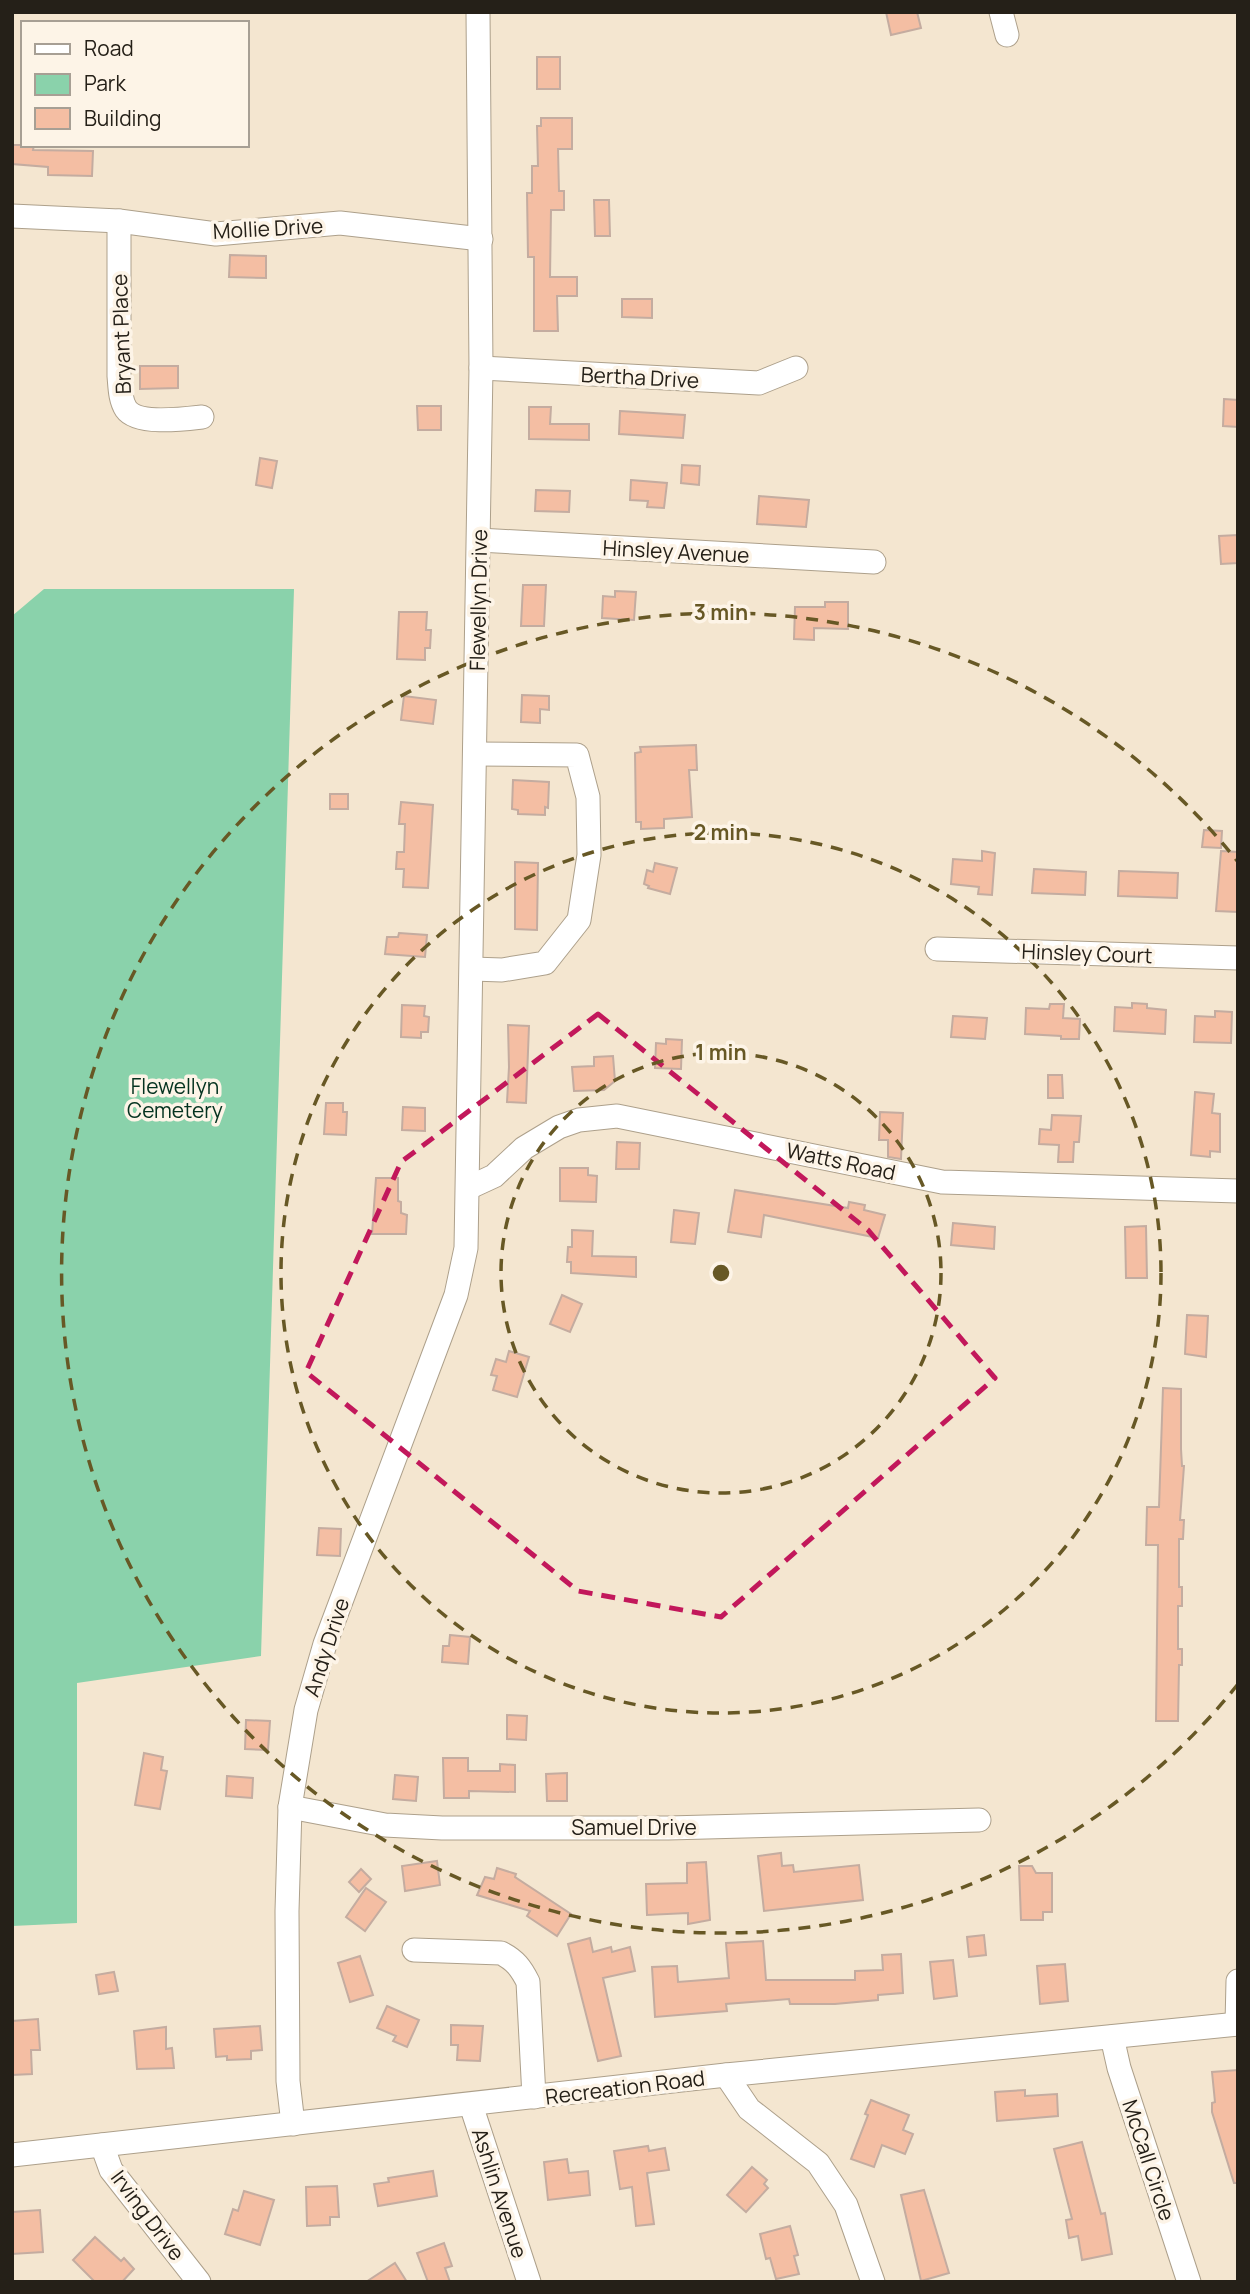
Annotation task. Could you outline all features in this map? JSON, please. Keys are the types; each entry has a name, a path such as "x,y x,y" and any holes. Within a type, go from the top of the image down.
{"street":[{"name":"Flewellyn Drive","path":"468,1188 481,368 478,12"},
{"path":"1001,12 1007,35"},
{"name":"Mollie Drive","path":"12,216 119,221 216,234 340,223 481,239"},
{"name":"Bryant Place","path":"119,221 119,376 122,401 127,411 136,417 202,417"},
{"name":"Bertha Drive","path":"481,368 760,383 796,368"},
{"name":"Hinsley Avenue","path":"479,540 874,562"},
{"path":"472,969 502,970 545,963 579,920 589,855 588,797 577,755 475,754"},
{"name":"Hinsley Court","path":"937,949 1238,958"},
{"name":"Watts Road","path":"468,1188 494,1176 524,1148 559,1127 579,1120 617,1116 942,1182 1238,1191"},
{"name":"Andy Drive","path":"292,2124 288,2081 287,1911 290,1807 306,1710 325,1644 456,1295 466,1248 468,1188"},
{"name":"Samuel Drive","path":"290,1807 385,1825 442,1828 682,1828 979,1820"},
{"path":"414,1950 501,1953 513,1959 520,1967 528,1982 534,2098"},
{"path":"1238,1981 1238,2024"},
{"name":"Recreation Road","path":"12,2155 726,2075 1238,2024"},
{"name":"McCall Circle","path":"1112,2037 1119,2068 1189,2282"},
{"path":"726,2075 749,2109 818,2163 845,2205 873,2282"},
{"name":"Ashlin Avenue","path":"471,2105 528,2282"},
{"name":"Irving Drive","path":"102,2145 111,2170 200,2282"}],"highlighted area":[{"path":"598,1014 868,1230 995,1378 721,1617 578,1591 306,1372 401,1162"}],"green space":[{"name":"Flewellyn Cemetery","path":"44,589 294,589 261,1656 77,1683 77,1923 12,1926 12,616"}],"building":[{"path":"886,12 917,12 921,28 891,35"},
{"path":"537,57 560,57 560,89 537,89"},
{"path":"541,118 572,118 572,149 558,149 559,191 564,191 564,210 551,210 550,277 577,277 577,296 557,296 558,331 534,331 534,257 528,257 527,193 532,193 532,166 538,166 537,126 541,126"},
{"path":"12,145 34,147 33,150 93,151 92,176 48,175 48,167 12,164"},
{"path":"594,200 609,200 610,236 595,236"},
{"path":"230,255 266,256 266,278 229,277"},
{"path":"622,299 652,299 652,318 622,317"},
{"path":"140,366 178,366 178,388 140,389"},
{"path":"1224,399 1238,400 1238,427 1223,426"},
{"path":"417,406 441,406 441,430 418,430"},
{"path":"529,407 551,407 550,424 589,424 589,440 529,439"},
{"path":"620,411 685,415 683,438 619,434"},
{"path":"260,458 277,461 272,488 256,485"},
{"path":"682,465 700,466 699,485 681,483"},
{"path":"631,480 667,483 664,508 647,507 648,501 630,500"},
{"path":"536,490 570,491 569,512 535,511"},
{"path":"759,496 809,500 806,527 757,524"},
{"path":"1238,535 1238,563 1221,564 1219,536"},
{"path":"523,585 546,585 544,626 521,626"},
{"path":"615,591 636,592 634,620 602,618 603,596 615,597"},
{"path":"825,602 848,602 848,629 814,628 814,640 794,639 795,607 825,607"},
{"path":"399,612 427,612 426,630 431,630 430,648 425,648 425,660 397,659"},
{"path":"522,695 549,696 549,710 540,709 540,723 521,722"},
{"path":"404,696 436,700 433,724 401,720"},
{"path":"696,745 697,770 689,770 692,817 664,819 664,828 641,829 641,822 636,822 635,753 641,752 640,747"},
{"path":"513,780 549,782 548,808 545,807 545,815 518,814 518,810 512,809"},
{"path":"330,794 348,794 348,809 330,809"},
{"path":"401,802 433,805 428,888 403,887 404,869 396,869 397,852 404,852 405,824 399,824"},
{"path":"1204,830 1222,831 1221,848 1202,847"},
{"path":"982,851 995,853 992,895 978,894 979,887 951,884 953,859 982,861"},
{"path":"1221,851 1238,852 1238,912 1216,911"},
{"path":"515,862 538,863 537,930 515,929"},
{"path":"655,863 677,868 670,894 648,888 649,886 644,884 647,870 653,872"},
{"path":"1034,869 1086,872 1085,895 1032,893"},
{"path":"1119,871 1178,873 1177,898 1118,896"},
{"path":"399,933 427,935 425,957 385,954 387,937 398,937"},
{"path":"1132,1003 1166,1010 1165,1034 1114,1031 1115,1007 1132,1008"},
{"path":"1050,1004 1064,1004 1063,1018 1080,1019 1079,1039 1025,1034 1026,1008 1049,1009"},
{"path":"402,1005 425,1006 424,1016 429,1017 428,1032 421,1032 421,1038 401,1037"},
{"path":"1215,1011 1232,1012 1231,1043 1194,1042 1195,1016 1215,1017"},
{"path":"953,1016 987,1018 985,1039 951,1037"},
{"path":"508,1025 529,1026 526,1103 507,1102"},
{"path":"666,1039 682,1040 681,1069 655,1068 656,1043 666,1044"},
{"path":"613,1056 615,1081 604,1090 574,1091 572,1067 594,1066 594,1057"},
{"path":"1048,1075 1062,1075 1063,1098 1048,1098"},
{"path":"1195,1092 1214,1094 1212,1113 1220,1114 1220,1152 1210,1151 1210,1157 1191,1155"},
{"path":"326,1103 343,1103 343,1112 347,1112 346,1135 324,1134"},
{"path":"403,1107 425,1108 425,1131 402,1130"},
{"path":"880,1112 903,1113 901,1159 888,1157 888,1140 879,1140"},
{"path":"1052,1115 1081,1116 1079,1142 1074,1142 1073,1162 1058,1162 1059,1145 1039,1144 1040,1129 1051,1130"},
{"path":"617,1142 640,1143 639,1169 616,1169"},
{"path":"560,1168 588,1168 588,1175 597,1176 596,1202 560,1201"},
{"path":"376,1178 398,1178 398,1201 401,1202 401,1213 407,1215 406,1234 372,1234"},
{"path":"735,1190 848,1208 849,1202 865,1205 864,1210 885,1215 878,1238 764,1215 761,1237 728,1232"},
{"path":"674,1210 699,1213 695,1244 671,1242"},
{"path":"953,1223 995,1227 994,1249 951,1245"},
{"path":"1146,1226 1147,1278 1126,1278 1125,1227"},
{"path":"572,1230 593,1231 592,1256 636,1257 636,1277 571,1273 571,1262 567,1262 568,1247 572,1247"},
{"path":"562,1295 582,1304 570,1332 550,1324"},
{"path":"1187,1315 1208,1316 1206,1357 1185,1354"},
{"path":"509,1351 529,1357 517,1397 493,1390 497,1376 491,1375 496,1359 506,1362"},
{"path":"1163,1388 1181,1389 1181,1449 1184,1466 1180,1520 1184,1520 1183,1539 1179,1539 1179,1587 1182,1587 1182,1606 1178,1606 1178,1649 1182,1649 1182,1665 1179,1665 1178,1721 1156,1721 1158,1545 1146,1545 1147,1507 1159,1507"},
{"path":"319,1528 341,1529 340,1556 317,1555"},
{"path":"450,1635 470,1637 468,1664 442,1662 443,1646 449,1646"},
{"path":"507,1715 527,1716 526,1740 507,1739"},
{"path":"246,1720 270,1721 268,1750 245,1749"},
{"path":"144,1753 163,1757 161,1770 167,1771 160,1809 135,1805"},
{"path":"443,1758 468,1758 468,1771 500,1771 500,1764 515,1765 515,1792 469,1791 469,1798 444,1798"},
{"path":"567,1773 567,1801 547,1801 546,1774"},
{"path":"395,1775 418,1777 416,1801 393,1799"},
{"path":"227,1776 253,1778 252,1798 226,1796"},
{"path":"781,1853 782,1866 793,1865 794,1872 859,1865 863,1900 764,1911 758,1856"},
{"path":"437,1861 440,1885 405,1891 402,1866"},
{"path":"706,1862 710,1920 688,1924 688,1913 647,1915 646,1884 687,1883 687,1863"},
{"path":"1019,1866 1032,1866 1036,1873 1052,1873 1052,1912 1043,1912 1043,1920 1021,1920"},
{"path":"497,1868 516,1874 515,1877 571,1914 557,1936 527,1916 530,1911 477,1895 485,1877 494,1879"},
{"path":"361,1869 371,1879 359,1892 349,1882"},
{"path":"366,1888 386,1902 365,1931 346,1917"},
{"path":"984,1935 986,1955 969,1957 967,1937"},
{"path":"590,1938 593,1952 611,1947 612,1952 630,1947 635,1971 603,1978 621,2056 598,2061 568,1944"},
{"path":"763,1941 766,1980 855,1980 855,1971 883,1970 882,1955 901,1954 903,1993 878,1995 878,2000 835,2004 790,2004 789,1999 726,2004 727,2011 655,2017 652,1967 677,1966 678,1982 729,1978 726,1943"},
{"path":"360,1956 373,1995 350,2002 338,1963"},
{"path":"953,1960 957,1996 934,1999 930,1962"},
{"path":"1065,1964 1068,2001 1040,2004 1037,1966"},
{"path":"114,1972 118,1991 99,1994 96,1975"},
{"path":"387,2006 419,2020 407,2047 393,2041 396,2036 377,2028"},
{"path":"38,2019 40,2050 31,2050 32,2074 12,2075 12,2021"},
{"path":"451,2025 483,2026 480,2061 457,2060 458,2045 451,2045"},
{"path":"260,2026 262,2050 251,2051 251,2059 227,2060 227,2056 216,2057 214,2029"},
{"path":"166,2027 166,2049 172,2048 174,2068 137,2069 134,2031"},
{"path":"1238,2070 1238,2183 1234,2183 1212,2112 1212,2103 1215,2102 1212,2072"},
{"path":"1025,2090 1025,2096 1057,2094 1058,2116 997,2121 995,2092"},
{"path":"871,2100 909,2115 903,2130 913,2134 905,2154 882,2145 874,2167 851,2159"},
{"path":"1082,2142 1101,2214 1105,2213 1112,2254 1082,2260 1078,2236 1069,2238 1066,2220 1072,2219 1054,2149"},
{"path":"648,2146 649,2151 665,2148 669,2170 647,2173 654,2224 636,2226 632,2187 620,2189 614,2151"},
{"path":"567,2159 569,2173 588,2171 590,2195 548,2200 544,2162"},
{"path":"752,2167 767,2180 764,2184 768,2188 746,2212 727,2195"},
{"path":"433,2171 437,2196 378,2206 374,2184 389,2182 388,2178"},
{"path":"337,2186 339,2217 330,2217 330,2225 307,2226 306,2187"},
{"path":"924,2190 949,2273 921,2281 901,2195"},
{"path":"244,2191 274,2200 260,2245 225,2234 233,2209 238,2211"},
{"path":"40,2210 43,2252 12,2254 12,2212"},
{"path":"790,2226 798,2255 794,2256 799,2274 776,2279 770,2258 766,2259 760,2234"},
{"path":"95,2237 121,2261 124,2258 134,2269 122,2282 95,2282 73,2260"},
{"path":"444,2243 452,2266 445,2268 450,2282 428,2282 417,2253"},
{"path":"395,2263 407,2282 366,2282"}]}
